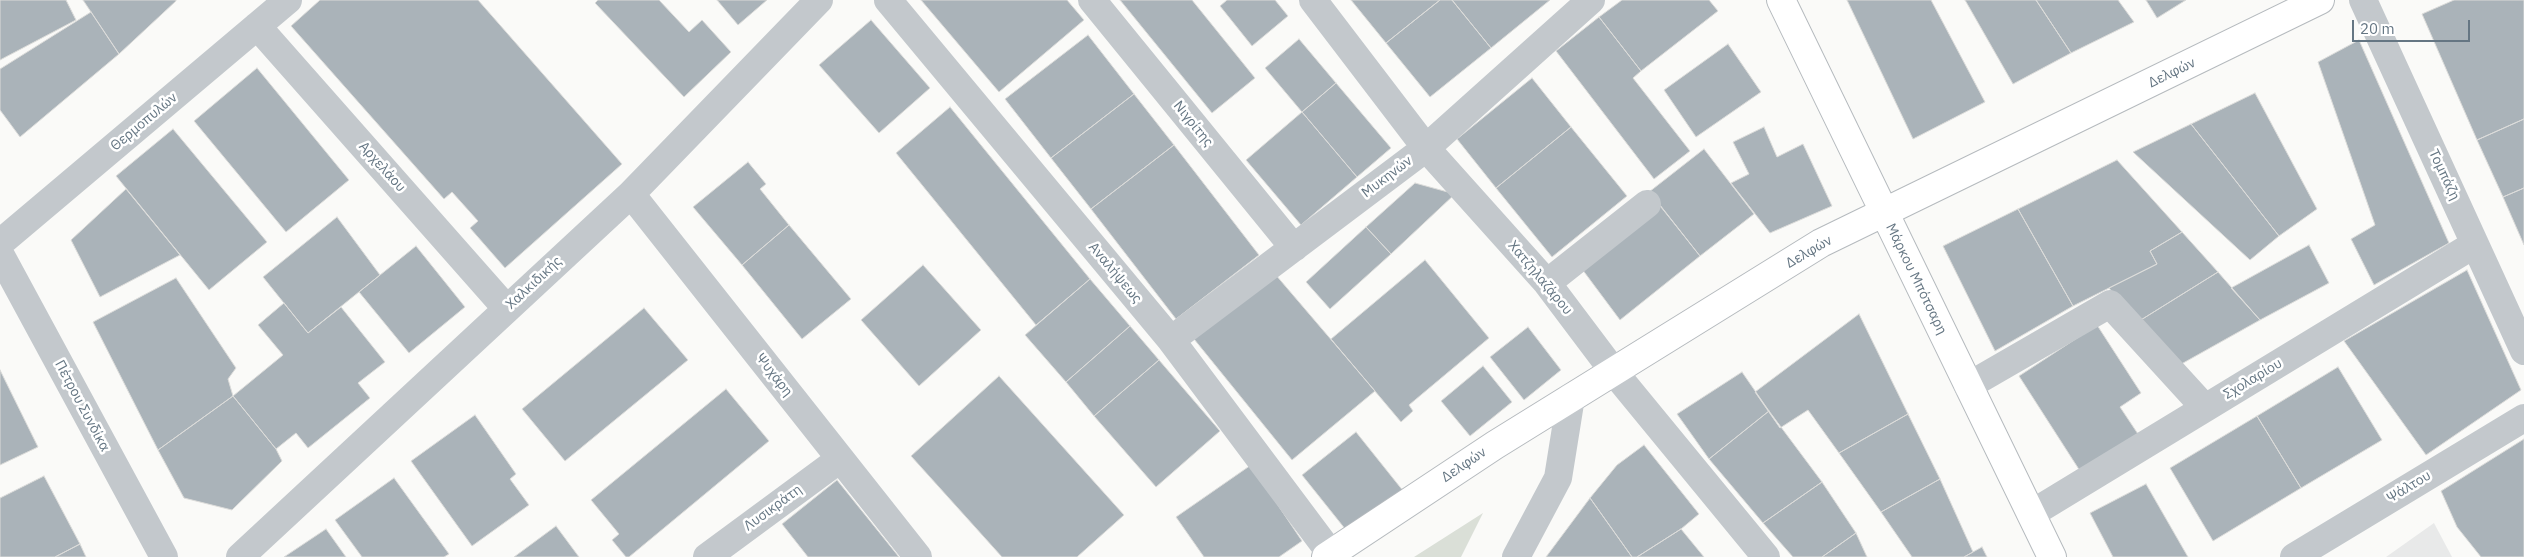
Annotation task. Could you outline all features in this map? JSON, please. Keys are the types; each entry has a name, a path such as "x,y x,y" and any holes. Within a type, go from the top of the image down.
{"main road":[{"name":"Μάρκου Μπότσαρη","path":"1781,0 2052,557"},
{"name":"Δελφών","path":"1329,556 1495,445 1821,243 2320,0"}],"street":[{"name":"Θερμοπυλών","path":"0,243 288,0"},
{"name":"Χαλκιδικής","path":"240,557 506,308 631,194 819,0"},
{"name":"Αναλήψεως","path":"888,0 1171,340 1329,556"},
{"name":"Νιγρίτης","path":"1092,0 1294,248"},
{"name":"Χατζηλαζάρου","path":"1313,0 1426,148 1547,283 1614,372 1766,557"},
{"name":"Μυκηνών","path":"1171,340 1426,148 1591,0"},
{"name":"Τομπάζη","path":"2363,0 2524,351"},
{"name":"Αρχελάου","path":"257,26 506,308"},
{"name":"Ψυχάρη","path":"631,194 918,557"},
{"path":"1547,283 1647,204"},
{"name":"Σχολαρίου","path":"2031,514 2475,244"},
{"name":"Πέτρου Συνδίκα","path":"0,254 164,557"},
{"path":"1968,386 2110,304 2205,408"},
{"path":"1516,557 1558,478 1571,397"},
{"name":"Ψάλτου","path":"2294,557 2524,418"},
{"name":"Λυσικράτη","path":"707,557 840,459"}],"shaded area":[{"path":"1483,513 1461,557 1414,557"},
{"path":"2434,523 2452,557 2386,557"}],"building":[{"path":"0,0 66,0 76,20 0,60"},
{"path":"83,0 176,0 176,1 119,54"},
{"path":"320,0 478,0 622,164 505,268 470,228 478,221 452,192 444,199 291,26"},
{"path":"598,0 659,0 689,32 702,20 731,52 684,97 595,3"},
{"path":"717,0 767,0 738,25"},
{"path":"921,0 1067,0 1084,20 999,92"},
{"path":"1120,0 1192,0 1255,78 1212,113"},
{"path":"1227,0 1275,0 1288,16 1252,46 1220,6"},
{"path":"1351,0 1440,0 1386,43"},
{"path":"1440,0 1452,0 1491,48 1430,97 1386,43"},
{"path":"1452,0 1550,0 1491,48"},
{"path":"1622,0 1709,0 1718,11 1641,71 1599,17"},
{"path":"1847,0 1931,0 1985,102 1913,139"},
{"path":"1965,0 2036,0 2071,53 2013,84"},
{"path":"2036,0 2118,0 2134,22 2071,53"},
{"path":"2146,0 2186,0 2157,18"},
{"path":"2454,0 2524,0 2524,119 2477,140 2422,14"},
{"path":"91,12 119,54 20,137 0,110 0,69"},
{"path":"1599,17 1641,71 1633,78 1690,151 1654,179 1556,51"},
{"path":"871,20 930,88 879,133 819,65"},
{"path":"1088,35 1134,94 1051,158 1005,99"},
{"path":"1299,39 1336,83 1302,112 1265,68"},
{"path":"2359,40 2449,243 2374,285 2351,239 2375,225 2318,62"},
{"path":"1728,44 1761,92 1696,137 1664,90"},
{"path":"257,68 349,180 286,232 194,121"},
{"path":"1532,78 1571,127 1496,188 1457,139"},
{"path":"1336,83 1391,148 1357,177 1302,112"},
{"path":"2255,93 2317,209 2279,236 2191,124"},
{"path":"1134,94 1174,145 1091,209 1051,158"},
{"path":"950,107 1090,279 1036,325 896,153"},
{"path":"1302,112 1357,177 1301,225 1246,160"},
{"path":"2524,119 2524,188 2503,197 2477,140"},
{"path":"2191,124 2279,236 2250,260 2133,152"},
{"path":"1571,127 1627,196 1552,257 1496,188"},
{"path":"1764,127 1777,157 1803,144 1832,206 1770,233 1731,183 1749,174 1733,142"},
{"path":"173,129 267,242 209,290 116,176"},
{"path":"1174,145 1259,255 1176,319 1091,209"},
{"path":"1704,149 1754,214 1700,256 1649,192"},
{"path":"2117,160 2182,232 2150,251 2157,264 2073,306 2018,209"},
{"path":"748,162 766,184 760,189 789,225 742,265 693,207"},
{"path":"1415,183 1455,194 1391,254 1366,227"},
{"path":"2524,188 2524,245 2503,197"},
{"path":"126,189 180,255 100,297 71,240"},
{"path":"1660,205 1700,256 1620,320 1579,265"},
{"path":"2018,209 2073,306 1995,351 1943,246"},
{"path":"337,217 380,275 308,333 263,277"},
{"path":"789,225 851,299 802,339 742,265"},
{"path":"1366,227 1391,254 1330,309 1306,282"},
{"path":"2182,232 2218,272 2136,323 2109,288 2157,264 2150,251"},
{"path":"2309,245 2329,283 2260,320 2231,288"},
{"path":"416,246 465,307 409,353 359,292"},
{"path":"1425,260 1489,338 1409,405 1413,411 1401,422 1331,339"},
{"path":"923,265 981,330 919,386 861,320"},
{"path":"2467,270 2521,390 2426,455 2344,341"},
{"path":"2218,272 2260,320 2176,367 2136,323"},
{"path":"1275,274 1375,391 1292,460 1194,339"},
{"path":"176,278 236,368 228,379 233,396 158,450 93,322"},
{"path":"1090,279 1130,326 1066,382 1025,335"},
{"path":"284,303 308,333 341,307 385,362 358,383 370,398 308,448 296,433 276,449 233,396 283,355 258,325"},
{"path":"644,308 688,360 565,461 522,409"},
{"path":"1859,314 1908,414 1839,453 1808,410 1780,428 1755,392"},
{"path":"2097,325 2141,393 2120,407 2138,434 2080,471 2019,376"},
{"path":"1130,326 1159,360 1094,416 1066,382"},
{"path":"1528,327 1561,370 1524,400 1490,357"},
{"path":"1159,360 1220,431 1156,487 1094,416"},
{"path":"1483,366 1512,402 1470,436 1441,401"},
{"path":"2338,367 2382,440 2301,488 2257,416"},
{"path":"0,370 38,447 0,465"},
{"path":"1742,372 1769,411 1709,459 1677,414"},
{"path":"999,376 1124,515 1077,557 1002,557 911,456"},
{"path":"726,389 769,441 629,557 626,557 612,540 619,534 591,500"},
{"path":"233,396 276,449 282,461 232,510 184,498 158,450"},
{"path":"1769,411 1822,482 1763,523 1709,459"},
{"path":"1908,414 1940,479 1881,512 1839,453"},
{"path":"475,415 516,474 510,479 529,505 472,546 411,461"},
{"path":"2257,416 2301,488 2213,541 2170,468"},
{"path":"1356,432 1404,492 1350,535 1302,475"},
{"path":"2524,439 2524,557 2481,557 2457,527 2441,491"},
{"path":"1644,445 1699,514 1681,529 1637,557 1632,557 1590,498 1617,465"},
{"path":"1251,465 1302,541 1279,557 1204,557 1176,517"},
{"path":"44,476 80,544 55,557 0,557 0,498"},
{"path":"394,478 449,554 444,557 362,557 335,520"},
{"path":"1940,479 1973,552 1964,557 1912,557 1881,512"},
{"path":"837,480 899,557 808,557 782,524"},
{"path":"1822,482 1856,533 1822,557 1793,557 1763,523"},
{"path":"2146,484 2188,557 2113,557 2090,513"},
{"path":"1590,498 1632,557 1546,557"},
{"path":"556,526 579,557 514,557"},
{"path":"326,529 346,557 284,557"},
{"path":"1681,529 1704,557 1637,557"},
{"path":"1856,533 1867,557 1822,557"},
{"path":"80,544 86,557 55,557"},
{"path":"1982,547 1987,557 1964,557"}]}
